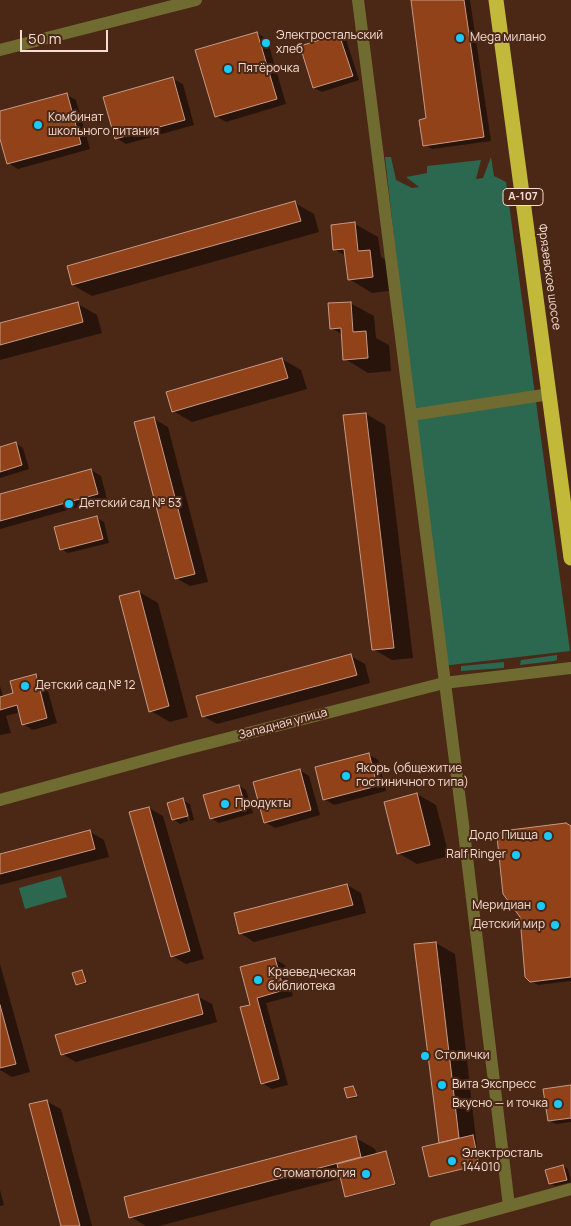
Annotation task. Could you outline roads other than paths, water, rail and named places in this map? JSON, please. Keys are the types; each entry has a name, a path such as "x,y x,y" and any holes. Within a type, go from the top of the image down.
{"highway":[{"name":"Фрязевское шоссе","path":"496,0 571,558"}],"street":[{"path":"0,50 196,0"},
{"path":"358,0 508,1206"},
{"path":"411,415 550,394"},
{"name":"Западная улица","path":"0,800 178,751 444,682 571,668"},
{"path":"436,1226 571,1189"}],"place":[{"name":"Mega милано","path":"460,38"},
{"name":"Электростальский хлеб","path":"266,43"},
{"name":"Пятёрочка","path":"228,69"},
{"name":"Комбинат школьного питания","path":"38,125"},
{"name":"Детский сад № 53","path":"69,504"},
{"name":"Детский сад № 12","path":"25,686"},
{"name":"Якорь (общежитие гостиничного типа)","path":"346,776"},
{"name":"Продукты","path":"225,804"},
{"name":"Додо Пицца","path":"548,836"},
{"name":"Ralf Ringer","path":"516,855"},
{"name":"Меридиан","path":"541,906"},
{"name":"Детский мир","path":"555,925"},
{"name":"Краеведческая библиотека","path":"258,980"},
{"name":"Столички","path":"425,1056"},
{"name":"Вита Экспресс","path":"442,1085"},
{"name":"Вкусно — и точка","path":"558,1104"},
{"name":"Электросталь 144010","path":"452,1161"},
{"name":"Стоматология","path":"366,1174"}]}
